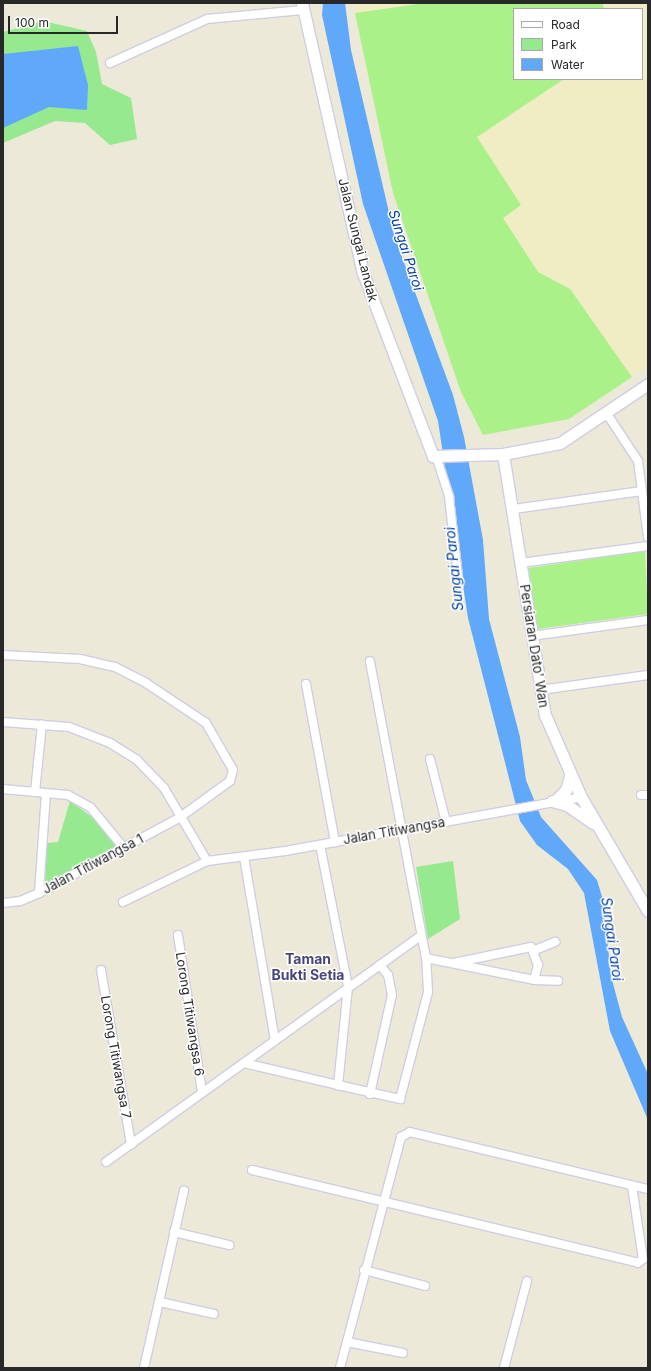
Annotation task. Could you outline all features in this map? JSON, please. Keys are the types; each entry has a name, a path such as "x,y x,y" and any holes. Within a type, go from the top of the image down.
{"street":[{"path":"110,63 207,19 303,7"},
{"name":"Jalan Sungai Landak","path":"303,7 363,273 409,399 441,458"},
{"path":"459,585 449,497 441,458 503,454 560,443 607,414 648,384"},
{"path":"607,414 638,461 648,538"},
{"name":"Persiaran Dato' Wan","path":"503,454 514,509 531,636 544,715 570,776 581,797 648,911"},
{"path":"514,509 642,491"},
{"path":"521,563 648,546"},
{"path":"531,636 648,620"},
{"name":"Jalan Titiwangsa 1","path":"3,655 80,659 115,667 146,682 206,723 234,770 230,781 179,818 39,893 20,901 3,903"},
{"path":"244,1063 396,1100 403,1097 428,992 426,958 419,937 370,661"},
{"path":"540,690 648,675"},
{"path":"306,684 335,842"},
{"path":"3,722 69,727 110,743 137,760 164,788 179,818 207,861"},
{"path":"35,792 42,724"},
{"path":"430,760 446,822"},
{"path":"553,801 566,790 570,776"},
{"path":"3,789 68,795 91,808 123,848"},
{"path":"39,893 46,793"},
{"name":"Jalan Titiwangsa","path":"123,902 207,861 244,857 320,845 509,809 581,797"},
{"path":"553,801 567,805 597,826"},
{"path":"320,845 348,987 338,1085"},
{"path":"244,857 275,1040"},
{"name":"Lorong Titiwangsa 6","path":"178,935 202,1092"},
{"path":"106,1162 419,937"},
{"path":"454,963 529,947 535,950 555,942"},
{"path":"534,980 538,966 535,950"},
{"path":"426,958 534,980 558,981"},
{"path":"370,1094 392,995 388,976 380,965"},
{"name":"Lorong Titiwangsa 7","path":"101,970 131,1144"},
{"path":"340,1368 364,1270 401,1137 410,1132 648,1189"},
{"path":"252,1170 384,1200 638,1263 643,1259 632,1186"},
{"path":"144,1368 184,1190"},
{"path":"174,1232 229,1245"},
{"path":"364,1270 425,1286"},
{"path":"504,1368 527,1281"},
{"path":"160,1302 214,1314"},
{"path":"347,1342 403,1353"}],"shaded area":[{"path":"356,3 425,3 355,13"},
{"path":"602,3 648,3 648,366 632,377 570,289 538,272 503,218 521,206 477,137 562,80 643,80 643,8 604,8"}],"green space":[{"path":"425,3 602,3 604,8 513,8 513,80 562,80 477,137 521,205 503,218 538,272 570,289 632,377 569,419 483,435 461,392 393,193 355,13"},
{"path":"43,21 87,31 96,52 102,84 131,98 137,139 110,145 85,123 55,121 3,143 3,32"},
{"path":"645,551 648,614 537,629 529,568"},
{"path":"70,801 92,817 117,846 45,886 47,843 58,842"},
{"path":"453,861 460,919 428,939 416,867"}],"water":[{"path":"323,3 345,3 351,50 395,238 453,395 464,437 483,540 489,619 520,737 526,780 541,817 597,880 603,900 611,976 622,1017 648,1074 648,1120 610,1031 584,893 568,869 537,845 520,821 468,618 438,421 363,204 322,15"},
{"path":"78,46 88,85 87,110 49,107 3,128 3,54"}],"district":[{"name":"Taman Bukti Setia","path":"308,968"}],"water label":[{"name":"Sungai Paroi","path":"406,250"},
{"name":"Sungai Paroi","path":"454,569"},
{"name":"Sungai Paroi","path":"612,939"}]}
